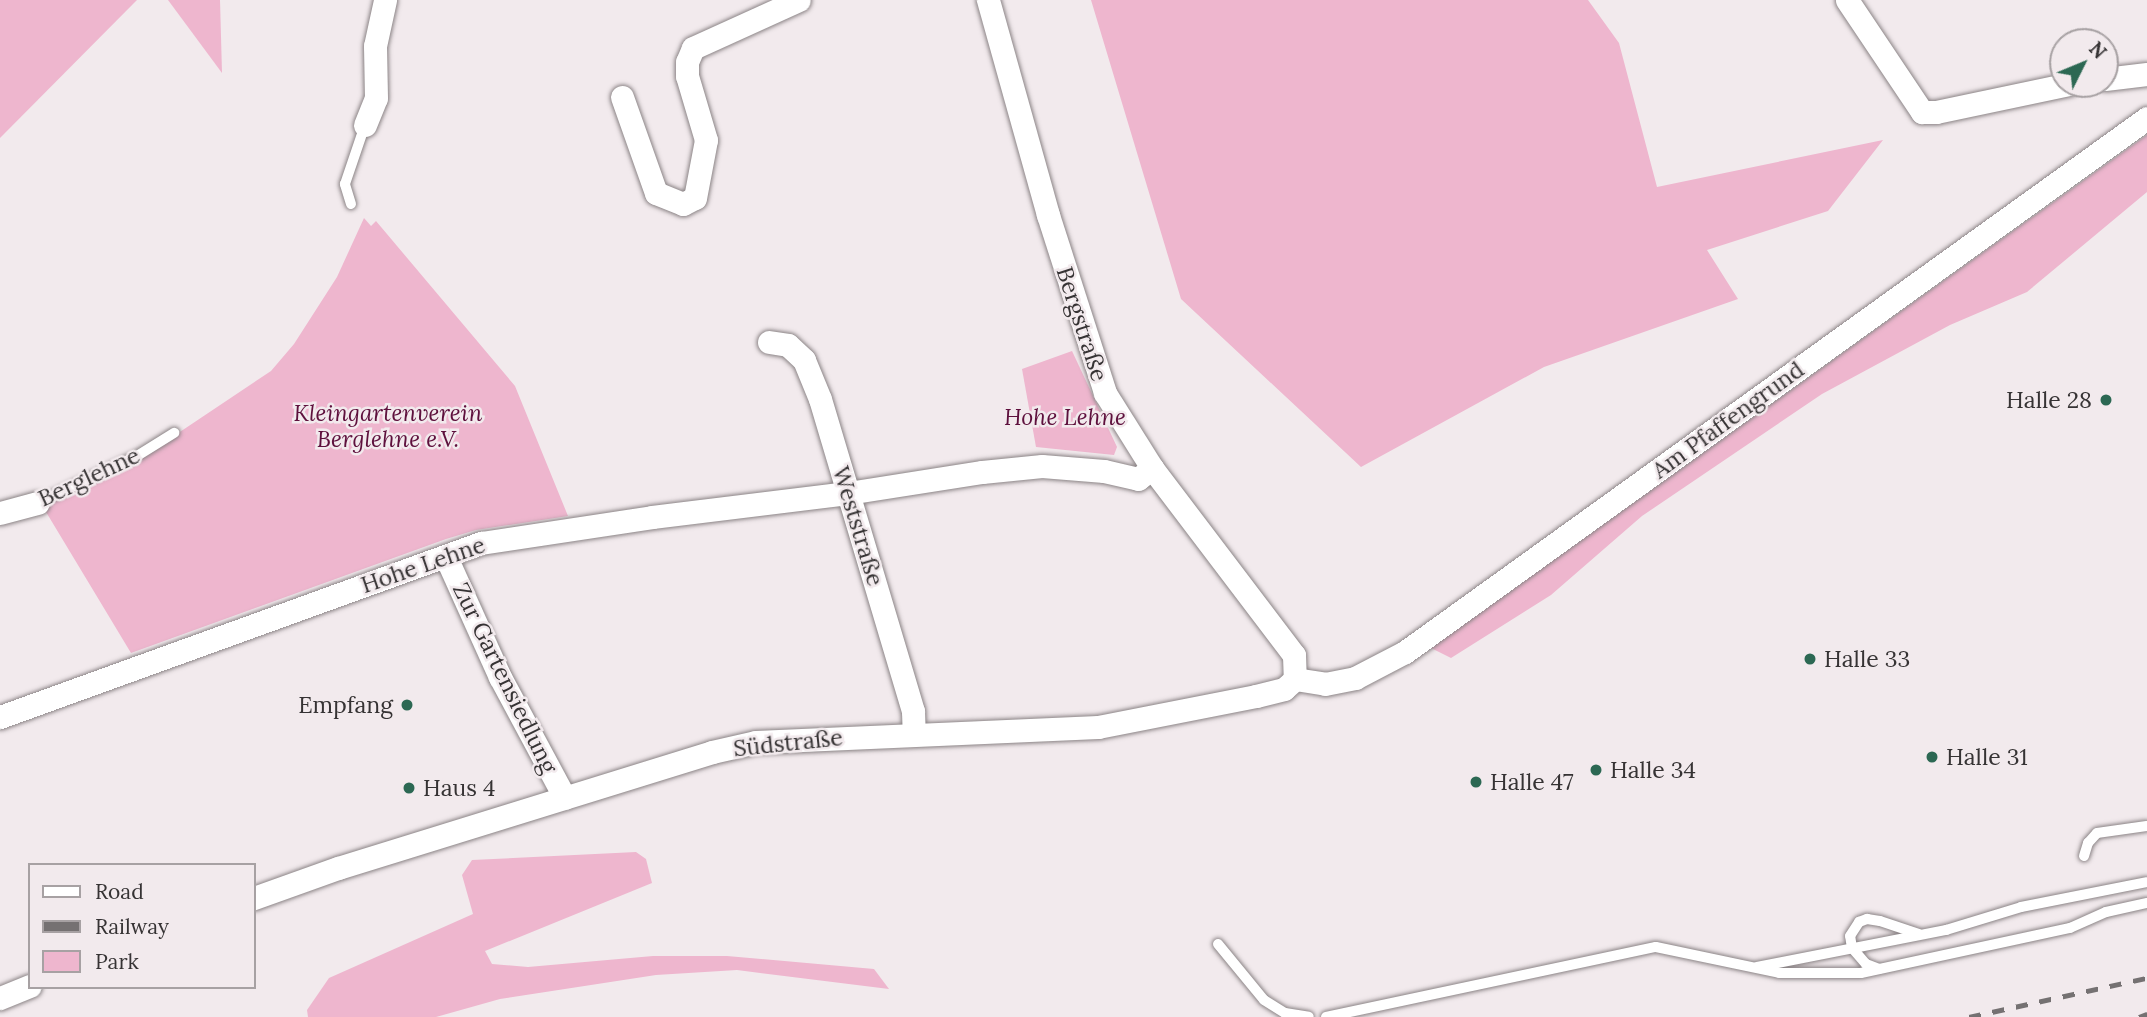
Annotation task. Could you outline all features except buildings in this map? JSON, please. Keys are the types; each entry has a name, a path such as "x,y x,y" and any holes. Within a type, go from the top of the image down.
{"street":[{"path":"365,125 376,98 375,46 385,0"},
{"path":"622,97 656,193 683,204 695,198 706,141 687,76 687,62 693,48 799,0"},
{"name":"Bergstraße","path":"988,0 1048,215 1105,393 1152,468 1294,655 1295,679"},
{"path":"1847,0 1922,112 1936,113 2049,88"},
{"path":"2119,77 2147,74"},
{"name":"Am Pfaffengrund","path":"1295,679 1325,684 1354,678 1405,652 2147,118"},
{"name":"Weststraße","path":"769,342 788,345 804,360 820,399 913,711 914,734"},
{"name":"Hohe Lehne","path":"0,717 481,543 652,517 848,494 969,474 1042,466 1104,471 1138,479 1152,468"},
{"name":"Berglehne","path":"0,513 38,503"},
{"name":"Zur Gartensiedlung","path":"446,557 500,677 565,798"},
{"name":"Südstraße","path":"256,897 338,868 712,752 756,742 1098,727 1256,696 1284,689 1295,679"},
{"path":"0,998 28,987"}],"lane":[{"path":"351,204 345,184 365,125"},
{"name":"Berglehne","path":"38,503 137,456 174,433"},
{"path":"2084,856 2088,843 2097,833 2147,826"},
{"path":"1750,968 1968,925 2021,906 2147,882"},
{"path":"1326,1017 1656,947 1750,968 1815,975 1882,969 2070,928 2106,912 2147,903"},
{"path":"1882,969 1866,964 1852,948 1850,936 1859,922 1867,919 1921,935"},
{"path":"1218,944 1264,1000 1285,1013 1309,1017"}],"green space":[{"path":"0,0 137,0 0,138"},
{"path":"168,0 220,0 222,73"},
{"path":"1091,0 1588,0 1619,43 1657,187 1883,140 1828,211 1707,250 1738,299 1544,367 1361,467 1181,299"},
{"path":"2147,135 2147,192 2027,292 1950,325 1822,394 1642,516 1551,595 1451,658 1431,648"},
{"name":"Kleingartenverein Berglehne e.V.","path":"364,218 371,226 376,221 515,386 568,516 476,530 446,539 131,653 43,507 126,468 271,371 294,344 337,277"},
{"name":"Hohe Lehne","path":"1072,351 1117,447 1114,455 1036,447 1022,369"},
{"path":"636,852 646,859 652,883 485,951 492,964 528,967 653,956 727,956 874,969 889,989 737,970 656,975 500,999 436,1017 308,1017 307,1010 329,978 473,914 462,875 472,860"}],"railway":[{"path":"1969,1017 2147,978"},
{"path":"2139,1017 2147,1014"}],"place":[{"name":"Halle 28","path":"2106,400"},
{"name":"Halle 33","path":"1810,659"},
{"name":"Empfang","path":"407,705"},
{"name":"Halle 31","path":"1932,757"},
{"name":"Halle 34","path":"1596,770"},
{"name":"Halle 47","path":"1476,782"},
{"name":"Haus 4","path":"409,788"}]}
